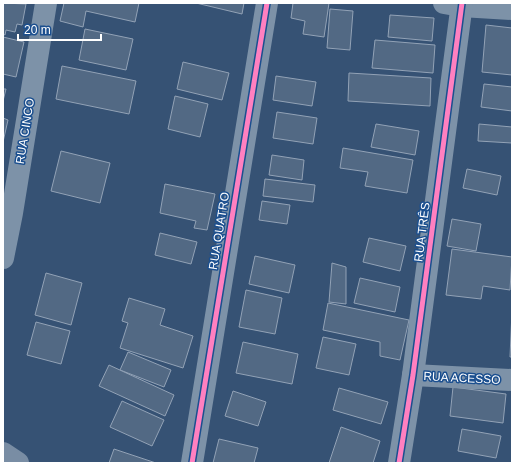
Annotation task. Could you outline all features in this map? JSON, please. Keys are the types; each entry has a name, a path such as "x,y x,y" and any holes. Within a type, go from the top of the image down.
{"main road":[{"path":"3,453 18,463"}],"street":[{"name":"RUA CINCO","path":"3,258 12,213 46,3"},
{"name":"RUA QUATRO","path":"192,463 267,3"},
{"path":"456,4 512,9"},
{"name":"RUA TRÊS","path":"399,463 413,375 456,4"},
{"name":"RUA ACESSO","path":"413,375 512,380"}],"building":[{"path":"3,3 26,4 22,25 17,24 15,32 6,30 5,35 3,34"},
{"path":"64,3 139,3 135,22 86,11 83,27 60,21"},
{"path":"196,3 244,3 242,14"},
{"path":"293,3 329,3 324,37 303,34 305,21 291,18"},
{"path":"330,9 353,11 350,50 327,48"},
{"path":"390,15 434,18 432,41 388,37"},
{"path":"486,25 512,28 512,75 482,72"},
{"path":"85,29 133,39 126,70 79,60"},
{"path":"3,37 24,42 16,77 3,74"},
{"path":"375,40 435,45 433,73 372,68"},
{"path":"183,62 229,73 222,100 177,89"},
{"path":"62,66 136,81 129,114 56,99"},
{"path":"349,73 431,78 430,106 348,101"},
{"path":"276,76 316,82 312,106 273,100"},
{"path":"484,84 512,87 512,111 481,107"},
{"path":"3,89 6,89 3,101"},
{"path":"175,96 208,104 200,137 168,129"},
{"path":"277,112 317,118 313,144 273,138"},
{"path":"3,118 8,120 3,142"},
{"path":"376,124 419,131 415,155 371,147"},
{"path":"479,124 512,127 512,143 478,141"},
{"path":"343,148 413,160 407,193 365,186 368,172 340,168"},
{"path":"61,151 110,163 100,203 51,191"},
{"path":"272,155 304,160 302,180 269,175"},
{"path":"467,169 501,176 497,195 463,188"},
{"path":"265,179 315,185 313,202 263,196"},
{"path":"165,184 215,194 207,230 194,228 196,221 160,213"},
{"path":"262,201 290,205 287,224 259,220"},
{"path":"452,219 481,224 476,251 447,246"},
{"path":"160,233 197,242 191,264 155,255"},
{"path":"369,238 406,246 400,271 363,262"},
{"path":"452,249 512,257 510,290 483,286 481,299 446,295"},
{"path":"255,256 295,265 289,293 249,284"},
{"path":"332,263 346,267 346,304 329,302"},
{"path":"46,273 82,283 71,325 35,315"},
{"path":"360,278 400,287 395,312 354,303"},
{"path":"246,290 282,298 275,334 239,327"},
{"path":"129,298 165,309 160,325 193,336 183,368 120,348 128,323 122,321"},
{"path":"328,303 409,320 400,360 380,356 380,342 323,330"},
{"path":"512,311 512,357 510,357"},
{"path":"36,322 70,331 61,364 27,355"},
{"path":"323,337 356,344 349,375 316,368"},
{"path":"243,342 298,354 292,384 236,373"},
{"path":"128,352 171,370 164,387 120,370"},
{"path":"109,365 174,395 165,416 99,386"},
{"path":"453,387 506,394 503,423 450,416"},
{"path":"339,388 388,402 381,424 333,410"},
{"path":"233,391 266,402 258,426 225,416"},
{"path":"122,401 164,420 152,446 110,427"},
{"path":"341,427 380,441 373,463 329,463"},
{"path":"462,429 501,436 496,458 458,451"},
{"path":"219,439 258,448 254,463 213,463"},
{"path":"114,449 156,463 109,463"}],"cycle path":[{"path":"192,463 267,3"},
{"path":"399,463 413,375 462,3"}]}
